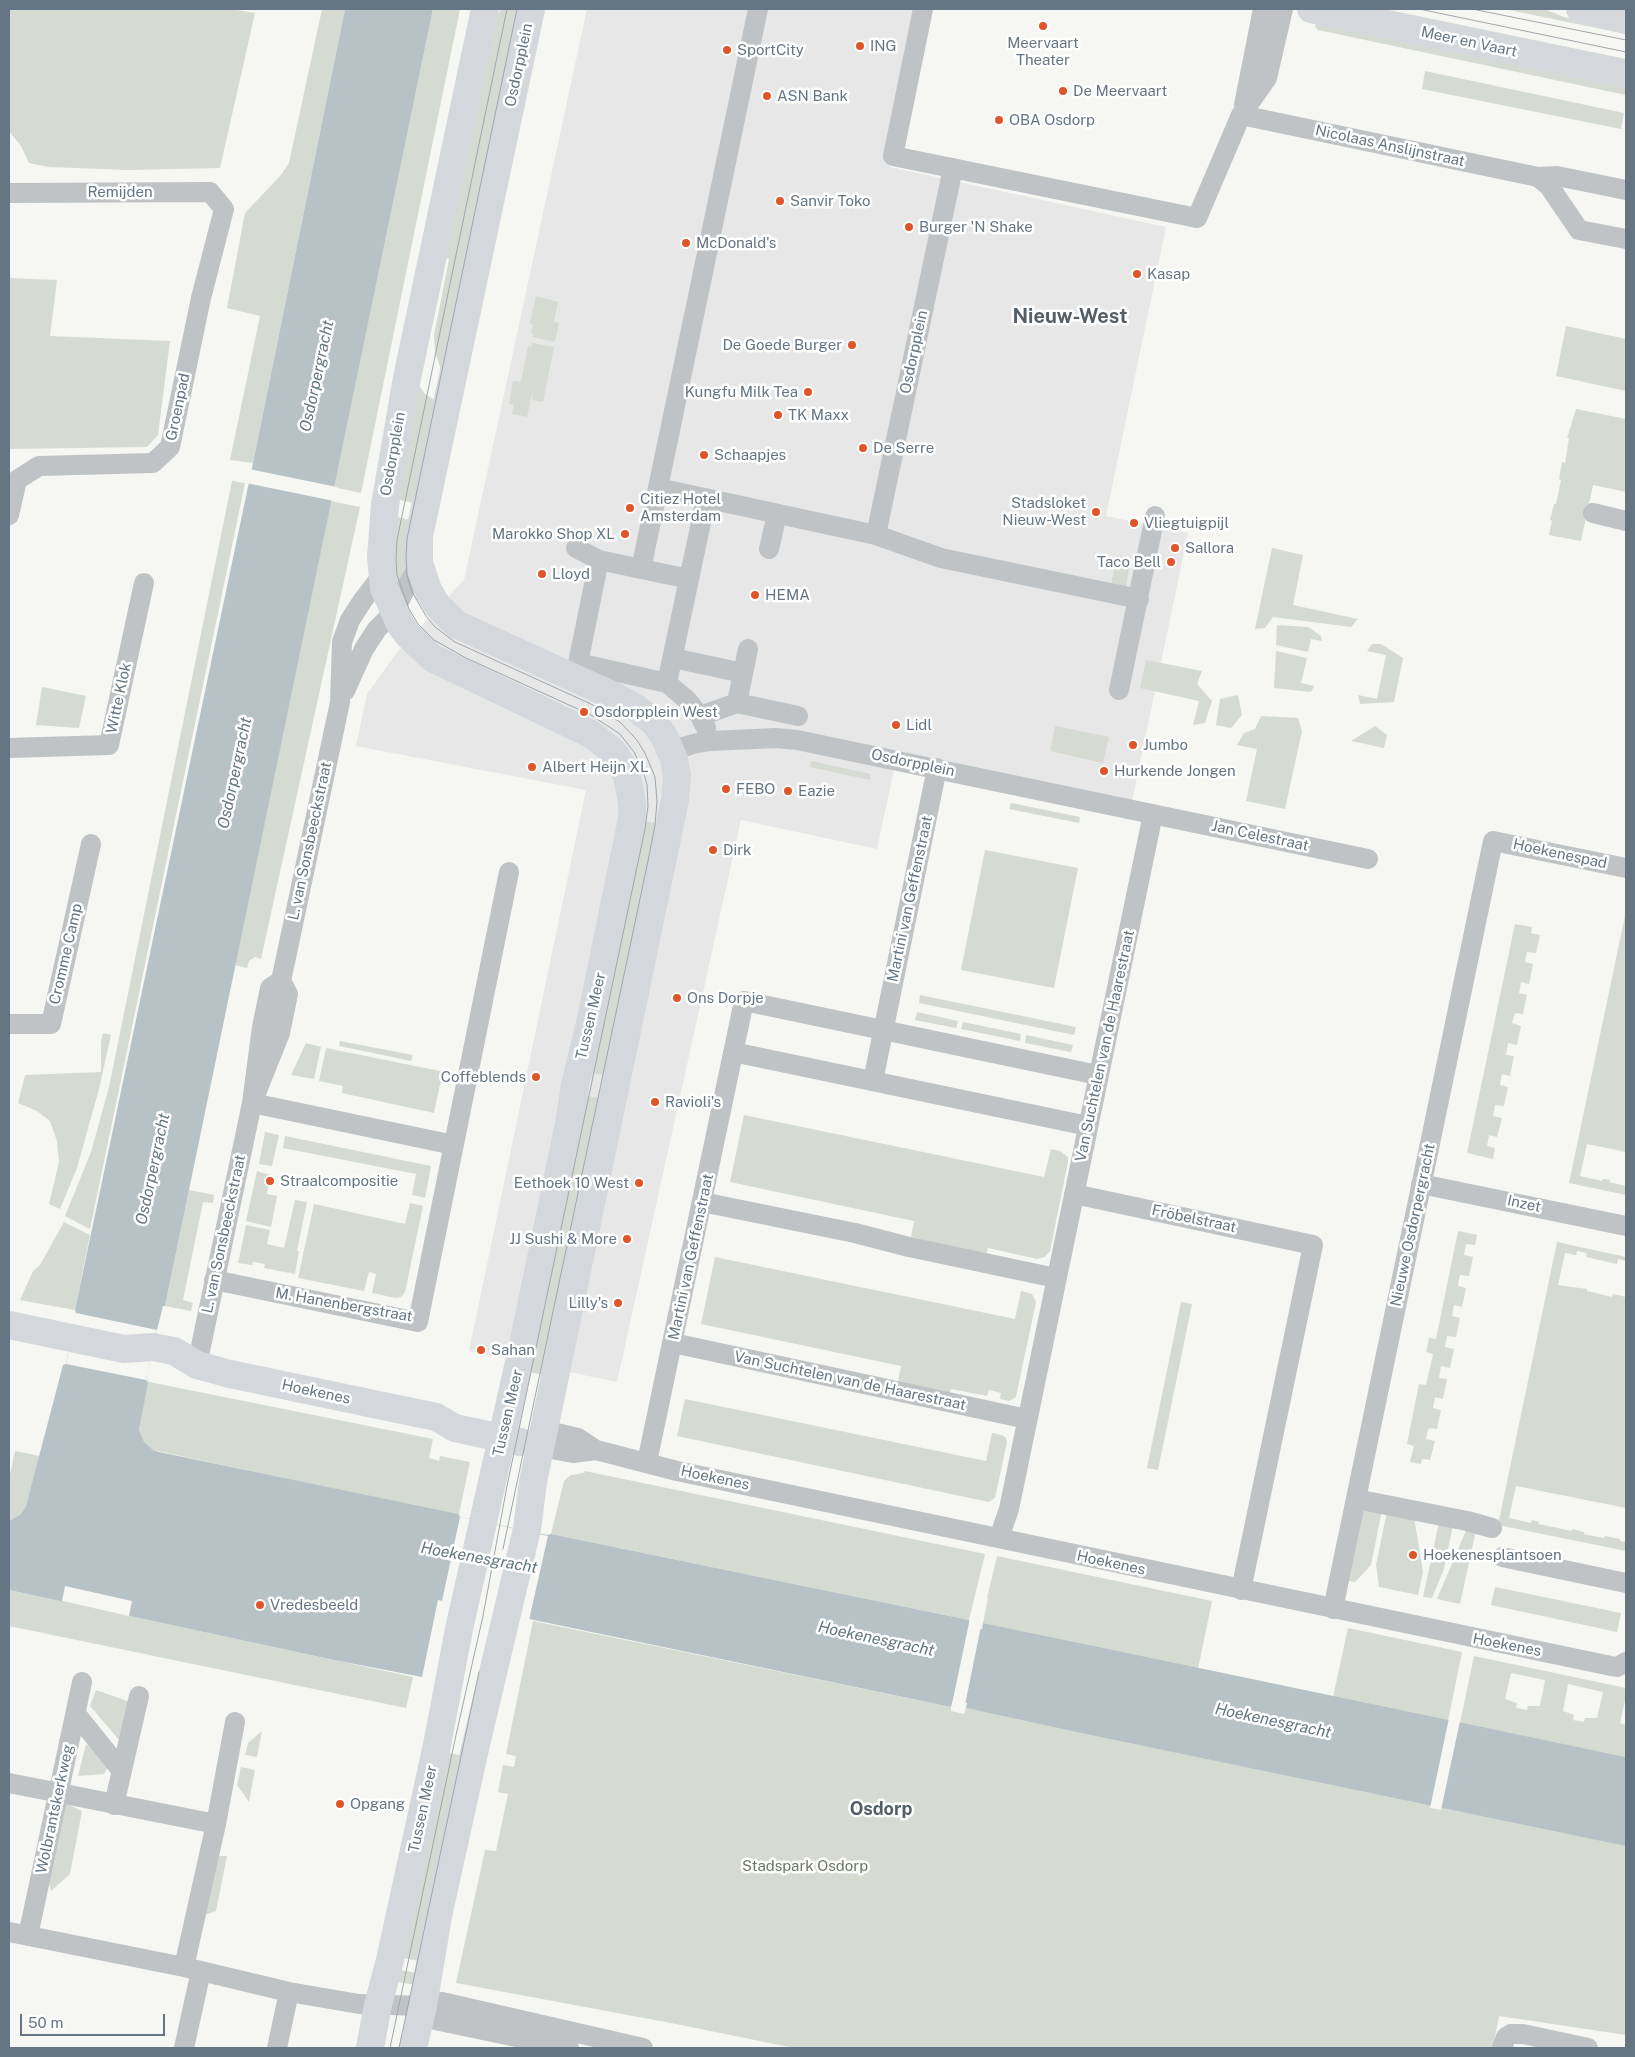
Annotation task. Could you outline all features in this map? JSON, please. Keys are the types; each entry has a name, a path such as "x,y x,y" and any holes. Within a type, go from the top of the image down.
{"street":[{"name":"Osdorpplein","path":"485,9 407,378 384,505 381,557 384,588 393,613 408,635 432,658 591,734 617,757 626,776"},
{"name":"Osdorpplein","path":"531,9 419,536 419,563 428,590 442,612 456,624 633,706 654,722 674,763 693,744 710,741 776,738 808,742 937,768 1153,814"},
{"path":"641,569 758,9"},
{"path":"923,9 892,156 1196,218 1241,115 1267,78 1283,9"},
{"path":"1241,115 1263,9"},
{"name":"Meer en Vaart","path":"1311,9 1626,74"},
{"path":"1580,9 1626,20"},
{"name":"Nicolaas Anslijnstraat","path":"1241,115 1538,177 1557,176 1626,190"},
{"name":"Osdorpplein","path":"876,536 953,168"},
{"path":"1538,177 1549,186 1579,230 1626,239"},
{"name":"Remijden","path":"9,192 210,192 224,208"},
{"name":"Groenpad","path":"10,506 17,480 39,466 153,463 170,447 202,298 224,208"},
{"path":"658,488 876,536 938,557 1139,599"},
{"path":"667,683 706,499"},
{"path":"1593,513 1626,520"},
{"path":"769,549 777,514"},
{"path":"1120,690 1156,516"},
{"path":"576,548 599,560 689,579"},
{"path":"599,560 578,663 667,683 687,700 703,722 737,703 798,716"},
{"name":"L. van Sonsbeeckstraat","path":"340,702 364,649 377,629 393,613 419,563"},
{"name":"L. van Sonsbeeckstraat","path":"196,1365 252,1103 280,1033 288,994 281,981 340,702 342,642 350,620 383,574"},
{"name":"Witte Klok","path":"9,748 109,745 144,583"},
{"path":"737,703 748,650"},
{"path":"673,658 743,673"},
{"path":"413,2048 423,2006 438,1916 474,1753 527,1530 531,1492 617,1085 658,879 674,811 674,763"},
{"name":"Martini van Geffenstraat","path":"873,1081 937,768"},
{"name":"Tussen Meer","path":"370,2048 437,1745 459,1629 570,1124 575,1085 591,1020 627,846 632,819 632,803 626,776"},
{"name":"Jan Celestraat","path":"1153,814 1368,859"},
{"name":"Van Suchtelen van de Haarestraat","path":"999,1538 1009,1509 1153,814"},
{"name":"Hoekenespad","path":"1493,840 1626,868"},
{"name":"Nieuwe Osdorpergracht","path":"1333,1609 1493,840"},
{"name":"Cromme Camp","path":"9,1024 51,1024 90,844"},
{"name":"M. Hanenbergstraat","path":"214,1280 418,1322 509,872"},
{"name":"Martini van Geffenstraat","path":"648,1462 744,1001 1098,1075"},
{"path":"733,1052 1088,1126"},
{"path":"252,1103 454,1145"},
{"name":"Inzet","path":"1421,1184 1626,1226"},
{"name":"Fröbelstraat","path":"1074,1194 1313,1245 1241,1590"},
{"path":"702,1202 855,1233 908,1247 1056,1278"},
{"name":"Hoekenes","path":"9,1325 152,1355 170,1367 196,1365 230,1374 436,1417 457,1412 504,1430 542,1439 573,1453 596,1450 677,1471 1333,1609 1617,1667 1626,1662"},
{"name":"Van Suchtelen van de Haarestraat","path":"672,1343 1027,1419"},
{"path":"1356,1499 1467,1521 1492,1528"},
{"path":"1502,1557 1626,1583"},
{"name":"Wolbrantskerkweg","path":"82,1682 59,1794 18,1934 192,1969 289,1992 378,2005 423,2006 442,2002 527,2037 569,2048"},
{"path":"114,1805 138,1696"},
{"path":"76,1714 122,1771"},
{"path":"184,2048 192,1969 235,1722"},
{"path":"9,1783 216,1824"},
{"path":"277,2048 289,1992"},
{"path":"1502,2048 1506,2037 1511,2034 1523,2034 1587,2048"},
{"name":"Wolbrantskerkweg","path":"527,2037 643,2048"}],"shaded area":[{"path":"587,9 921,9 890,167 1166,227 1106,516 1188,533 1132,801 898,751 877,849 741,820 617,1382 469,1351 586,790 356,746 367,694 398,651 464,580"}],"green space":[{"path":"9,9 230,9 255,13 220,168 129,170 49,167 29,163 21,146 9,131"},
{"path":"322,9 345,9 253,463 230,460 260,316 227,308 245,213 281,175 289,163"},
{"path":"433,9 460,9 361,493 334,487"},
{"path":"501,9 522,9 441,370 435,351 434,335 449,259 440,257 497,17"},
{"path":"1356,9 1384,9 1626,59 1626,64"},
{"path":"1504,9 1544,9 1564,17 1626,30 1626,34"},
{"path":"1316,23 1626,84 1626,95 1318,30 1315,26"},
{"path":"1425,71 1624,113 1621,129 1422,89"},
{"path":"9,278 57,280 50,336 170,341 158,435 147,447 9,449"},
{"path":"536,296 558,302 554,322 559,323 555,342 533,337 533,333 531,333 533,324 530,323"},
{"path":"1566,326 1626,339 1626,391 1556,376"},
{"path":"532,343 554,347 543,402 532,400 533,389 527,417 512,414 514,405 509,404 513,381 521,382 528,346 531,347"},
{"path":"416,381 425,394 441,404 419,504 399,500"},
{"path":"1576,409 1626,419 1626,492 1593,485 1581,541 1549,535 1552,521 1550,520 1554,504 1556,504 1561,480 1559,479 1562,462 1565,463 1569,438 1567,438"},
{"path":"232,481 245,483 90,1229 65,1216 91,1152 109,1087"},
{"path":"331,501 360,507 261,959 255,957 249,961 247,968 235,965"},
{"path":"396,517 416,521 406,565 396,588 390,583"},
{"path":"1272,548 1303,555 1293,605 1358,619 1351,627 1273,617 1265,628 1255,629"},
{"path":"1117,556 1131,558 1125,593 1110,590"},
{"path":"1277,625 1308,627 1321,636 1322,641 1311,639 1308,652 1276,645"},
{"path":"1372,644 1381,644 1403,658 1394,702 1360,704 1358,695 1377,699 1386,655 1367,651"},
{"path":"1276,651 1307,658 1301,683 1314,686 1311,692 1274,688"},
{"path":"1146,660 1202,671 1197,684 1212,701 1205,723 1193,725 1199,701 1140,688"},
{"path":"42,687 86,696 79,728 36,725"},
{"path":"1238,695 1242,715 1231,728 1216,725 1220,699"},
{"path":"1261,716 1298,718 1302,731 1285,809 1246,801 1257,749 1237,745 1244,733 1255,729"},
{"path":"1055,726 1109,737 1103,763 1050,751"},
{"path":"1375,726 1387,735 1384,748 1351,741"},
{"path":"811,761 871,774 870,780 810,767"},
{"path":"1011,803 1080,817 1079,823 1009,809"},
{"path":"637,820 666,825 607,1076 590,1073"},
{"path":"985,850 1078,868 1054,988 961,970"},
{"path":"1626,911 1626,1152 1587,1144 1580,1176 1602,1181 1603,1179 1610,1180 1609,1182 1626,1186 1626,1195 1569,1183"},
{"path":"1515,924 1532,927 1531,933 1540,935 1536,953 1527,952 1525,962 1533,964 1529,984 1521,982 1519,993 1527,995 1523,1014 1515,1013 1512,1023 1521,1026 1517,1045 1508,1043 1506,1055 1514,1056 1510,1076 1502,1074 1500,1085 1508,1087 1504,1106 1495,1105 1493,1116 1502,1118 1497,1137 1489,1135 1487,1146 1495,1148 1493,1159 1467,1153"},
{"path":"920,995 1076,1027 1074,1035 919,1003"},
{"path":"917,1012 958,1021 956,1028 915,1020"},
{"path":"963,1022 1021,1034 1020,1041 961,1029"},
{"path":"103,1033 111,1035 99,1089 77,1168 60,1209 49,1204 59,1162 57,1141 50,1121 37,1111 18,1103 25,1075 101,1072 101,1042"},
{"path":"1026,1035 1073,1045 1071,1052 1025,1043"},
{"path":"340,1041 413,1055 411,1061 339,1046"},
{"path":"306,1043 321,1047 314,1079 291,1075"},
{"path":"326,1048 445,1072 442,1084 440,1084 434,1113 342,1093 343,1086 319,1081"},
{"path":"586,1096 602,1098 549,1376 524,1371"},
{"path":"744,1115 1044,1177 1051,1149 1060,1151 1068,1157 1068,1162 1050,1251 1045,1257 1037,1259 988,1248 985,1258 911,1237 914,1221 730,1182"},
{"path":"265,1132 279,1135 272,1166 259,1164"},
{"path":"285,1136 431,1166 425,1198 412,1195 416,1174 283,1148"},
{"path":"257,1171 270,1175 267,1194 277,1196 271,1227 246,1221"},
{"path":"189,1190 214,1195 213,1203 203,1202 183,1300 193,1303 191,1311 165,1306"},
{"path":"295,1200 307,1202 297,1251 299,1251 295,1274 264,1268 265,1264 253,1262 252,1265 238,1263 246,1225 270,1230 267,1244 284,1248"},
{"path":"410,1203 423,1206 405,1292 401,1297 396,1298 372,1293 376,1274 369,1272 364,1291 298,1278 314,1204 405,1224"},
{"path":"64,1222 90,1235 75,1310 20,1300 33,1271 40,1265"},
{"path":"1458,1231 1477,1235 1475,1245 1466,1244 1464,1255 1473,1257 1469,1276 1460,1275 1458,1286 1466,1288 1462,1307 1454,1305 1452,1316 1460,1318 1456,1337 1447,1336 1445,1347 1454,1349 1450,1368 1441,1366 1439,1378 1447,1379 1443,1399 1435,1397 1433,1408 1441,1410 1437,1429 1429,1428 1427,1433 1426,1439 1435,1441 1430,1460 1422,1459 1421,1464 1410,1462 1414,1446 1407,1444 1419,1384 1426,1385 1433,1354 1426,1352 1429,1338 1436,1339"},
{"path":"1557,1242 1626,1257 1626,1261 1618,1259 1617,1264 1586,1257 1587,1253 1577,1251 1576,1255 1565,1253 1558,1285 1587,1289 1587,1291 1612,1297 1613,1294 1626,1297 1626,1508 1516,1486 1509,1518 1531,1523 1532,1520 1539,1522 1538,1524 1572,1531 1572,1529 1584,1532 1584,1534 1620,1539 1620,1541 1626,1542 1626,1551 1498,1525"},
{"path":"715,1257 1015,1319 1021,1291 1032,1294 1036,1302 1016,1397 1009,1401 1000,1399 1001,1393 989,1390 987,1396 951,1389 949,1398 897,1387 901,1366 701,1324"},
{"path":"1181,1302 1192,1304 1158,1470 1147,1468"},
{"path":"148,1379 149,1382 433,1439 429,1458 439,1461 440,1456 470,1462 459,1514 461,1516 153,1450 144,1443 139,1430"},
{"path":"685,1399 986,1461 992,1433 1002,1435 1006,1438 1007,1442 995,1498 989,1502 677,1436"},
{"path":"15,1451 40,1456 26,1506 21,1514 9,1521 9,1479"},
{"path":"585,1471 985,1554 969,1620 551,1534 564,1481 571,1475 584,1473"},
{"path":"1364,1507 1382,1510 1371,1565 1355,1582 1349,1581"},
{"path":"1387,1511 1414,1517 1423,1572 1418,1595 1379,1587 1376,1565"},
{"path":"1439,1522 1453,1525 1444,1569 1432,1598 1423,1597"},
{"path":"1467,1528 1476,1530 1460,1604 1437,1599"},
{"path":"997,1556 1212,1601 1198,1669 983,1623"},
{"path":"1495,1587 1621,1613 1617,1632 1491,1605"},
{"path":"9,1590 413,1677 406,1708 9,1626"},
{"name":"Stadspark Osdorp","path":"533,1621 951,1707 951,1711 964,1714 966,1708 1626,1844 1626,2035 1499,2016 1493,2048 794,2048 456,1983 485,1850 496,1851 508,1794 498,1792 503,1765 514,1767 516,1756 506,1754"},
{"path":"1348,1628 1462,1652 1448,1721 1333,1697"},
{"path":"1474,1656 1626,1688 1620,1723 1626,1725 1626,1757 1460,1723","holes":["1511,1673 1545,1680 1540,1706 1528,1706 1527,1710 1516,1708 1517,1703 1505,1699","1568,1684 1603,1692 1597,1718 1585,1718 1584,1722 1573,1720 1574,1715 1563,1711"]},
{"path":"96,1690 130,1702 120,1741 90,1706"},
{"path":"262,1731 257,1757 245,1755 248,1743"},
{"path":"86,1744 109,1764 104,1774 78,1776"},
{"path":"441,1752 466,1756 425,1962 398,1957"},
{"path":"241,1767 255,1770 249,1802 237,1785"},
{"path":"65,1803 82,1811 70,1874 51,1891 46,1871"},
{"path":"219,1856 227,1856 216,1911 205,1915"},
{"path":"394,1969 423,1974 418,1985 397,1982"}],"water":[{"path":"345,9 433,9 165,1306 163,1306 147,1375 146,1380 148,1383 139,1430 144,1442 153,1450 159,1452 458,1514 460,1517 969,1620 969,1627 982,1629 983,1623 1626,1757 1626,1846 966,1708 967,1703 953,1700 951,1707 438,1600 422,1677 334,1660 9,1590 9,1521 21,1514 26,1506 63,1365 66,1364 76,1314 75,1310 253,463"}],"pier":[{"path":"249,469 337,487 334,501 246,483"},
{"path":"76,1313 157,1330 146,1380 66,1364"},
{"path":"460,1517 548,1536 529,1620 442,1601"},
{"path":"65,1586 132,1601 129,1616 62,1601"},
{"path":"970,1618 971,1624 980,1626 982,1621 964,1710 964,1705 954,1703 951,1709"},
{"path":"1449,1718 1460,1721 1441,1810 1430,1808"}],"tram line":[{"path":"390,2048 483,1616 507,1486 645,829 648,806 647,785 643,770 634,752 620,734 591,715 466,658 434,640 418,624 409,609 397,575 397,540 507,9"},
{"path":"503,1549 649,856 657,801 655,777 645,753 636,739 620,722 591,704 455,642 435,627 426,616 412,592 407,575 407,539 517,9"},
{"path":"1419,9 1626,52"},
{"path":"1472,9 1626,40"},
{"path":"399,2048 479,1672"}],"place":[{"name":"Meervaart Theater","path":"1043,26"},
{"name":"ING","path":"860,46"},
{"name":"SportCity","path":"727,50"},
{"name":"De Meervaart","path":"1063,91"},
{"name":"ASN Bank","path":"767,96"},
{"name":"OBA Osdorp","path":"999,120"},
{"name":"Sanvir Toko","path":"780,201"},
{"name":"Burger 'N Shake","path":"909,227"},
{"name":"McDonald's","path":"686,243"},
{"name":"Kasap","path":"1137,274"},
{"name":"De Goede Burger","path":"852,345"},
{"name":"Kungfu Milk Tea","path":"808,392"},
{"name":"TK Maxx","path":"778,415"},
{"name":"De Serre","path":"863,448"},
{"name":"Schaapjes","path":"704,455"},
{"name":"Citiez Hotel Amsterdam","path":"630,508"},
{"name":"Stadsloket Nieuw-West","path":"1096,512"},
{"name":"Vliegtuigpijl","path":"1134,523"},
{"name":"Marokko Shop XL","path":"625,534"},
{"name":"Sallora","path":"1175,548"},
{"name":"Taco Bell","path":"1171,562"},
{"name":"Lloyd","path":"542,574"},
{"name":"HEMA","path":"755,595"},
{"name":"Osdorpplein West","path":"584,712"},
{"name":"Lidl","path":"896,725"},
{"name":"Jumbo","path":"1133,745"},
{"name":"Albert Heijn XL","path":"532,767"},
{"name":"Hurkende Jongen","path":"1104,771"},
{"name":"FEBO","path":"726,789"},
{"name":"Eazie","path":"788,791"},
{"name":"Dirk","path":"713,850"},
{"name":"Ons Dorpje","path":"677,998"},
{"name":"Coffeblends","path":"536,1077"},
{"name":"Ravioli's","path":"655,1102"},
{"name":"Straalcompositie","path":"270,1181"},
{"name":"Eethoek 10 West","path":"639,1183"},
{"name":"JJ Sushi & More","path":"627,1239"},
{"name":"Lilly's","path":"618,1303"},
{"name":"Sahan","path":"481,1350"},
{"name":"Hoekenesplantsoen","path":"1413,1555"},
{"name":"Vredesbeeld","path":"260,1605"},
{"name":"Opgang","path":"340,1804"}],"district":[{"name":"Nieuw-West","path":"1070,317"},
{"name":"Osdorp","path":"881,1809"}],"water label":[{"name":"Osdorpergracht","path":"317,376"},
{"name":"Osdorpergracht","path":"235,773"},
{"name":"Osdorpergracht","path":"153,1169"},
{"name":"Hoekenesgracht","path":"479,1558"},
{"name":"Hoekenesgracht","path":"876,1639"},
{"name":"Hoekenesgracht","path":"1273,1721"}]}
